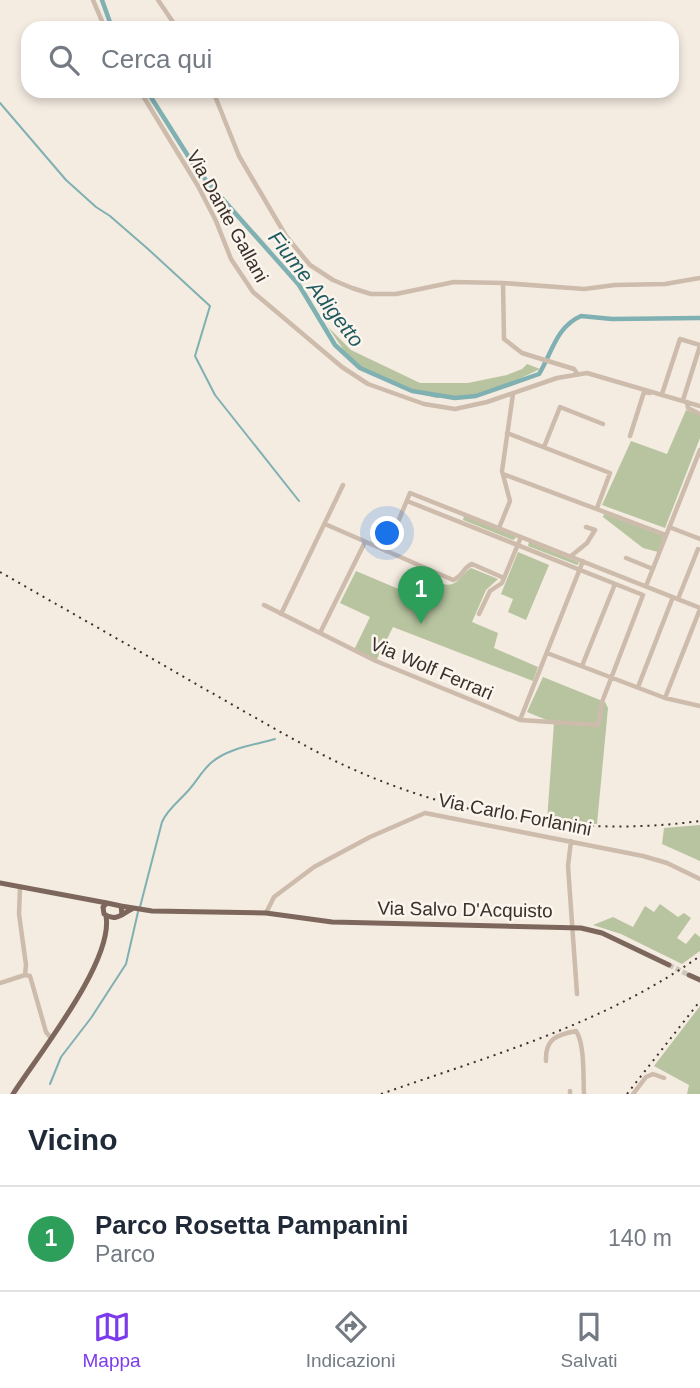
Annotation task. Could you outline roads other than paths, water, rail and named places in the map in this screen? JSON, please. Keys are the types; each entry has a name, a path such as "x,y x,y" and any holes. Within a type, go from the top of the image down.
{"main road":[{"path":"0,883 137,909"},
{"path":"90,901 104,914 119,917"},
{"path":"107,903 103,906 107,927"},
{"path":"119,917 121,906"},
{"name":"Via Salvo D'Acquisto","path":"137,909 210,914 252,912 332,922 573,927 603,933 669,965"},
{"path":"13,1094 89,977 107,927 119,917 137,909"},
{"path":"689,975 700,979"}],"street":[{"path":"93,0 102,21"},
{"path":"158,0 172,21"},
{"name":"Via Dante Gallani","path":"144,98 198,186 242,278 253,292 311,343 368,384 424,404 455,409 577,373 596,374 700,406"},
{"path":"216,98 239,156 286,236 310,265 352,288 370,293 396,294 453,282 584,289 665,284 700,278"},
{"path":"503,283 504,339 522,353 574,369 577,373"},
{"path":"630,436 644,392 663,394 680,339 700,346 685,401 688,408 700,414"},
{"path":"499,528 510,500 503,474 513,394"},
{"path":"544,447 560,407 603,424"},
{"path":"507,433 610,473 597,508"},
{"path":"646,586 700,450"},
{"path":"503,474 666,536"},
{"path":"281,614 343,485"},
{"path":"386,551 410,493 700,608 665,698"},
{"path":"407,502 643,596 611,676"},
{"path":"455,521 458,512"},
{"path":"325,524 453,580 458,579 468,565 472,564 504,578"},
{"path":"570,556 587,543 595,530 586,527"},
{"path":"669,527 700,539"},
{"path":"479,614 490,591 502,583 521,537"},
{"path":"320,632 365,542"},
{"path":"638,687 698,549"},
{"path":"626,558 653,569"},
{"path":"520,720 583,561"},
{"path":"582,666 613,584 621,576"},
{"name":"Via Wolf Ferrari","path":"264,605 376,661 520,720 598,725 611,676"},
{"path":"547,653 665,698 699,706 700,698"},
{"name":"Via Carlo Forlanini","path":"266,913 274,897 314,867 420,814 433,813 464,822 643,856 667,863 700,879"},
{"path":"571,841 568,866 577,994"},
{"path":"20,887 19,914 25,975"},
{"path":"0,983 25,975 30,976 46,1032 51,1038"},
{"path":"546,1061 546,1049 551,1040 576,1031 580,1035 582,1048 584,1094"},
{"path":"633,1094 646,1077 653,1074 664,1079"}],"waterway":[{"name":"Fiume Adigetto","path":"102,0 110,21"},
{"name":"Fiume Adigetto","path":"151,98 197,170 299,285 335,345 360,368 412,391 455,398 476,396 539,374 560,334 581,316 612,319 700,318"},
{"path":"0,103 66,180 210,306 195,356 215,395 299,501"},
{"path":"140,907 162,822 170,810 208,765 219,757 275,739"},
{"path":"50,1084 61,1057 91,1018 126,964 138,912"}],"tunnel":[{"path":"669,965 689,975"}],"railway":[{"path":"0,572 317,752 376,779 466,808 512,818 606,826 653,826 700,821"},
{"path":"381,1094 505,1052 586,1020 663,980 700,956"},
{"path":"627,1094 700,1001"}],"place":[{"name":"Parco Rosetta Pampanini","path":"421,624"}]}
